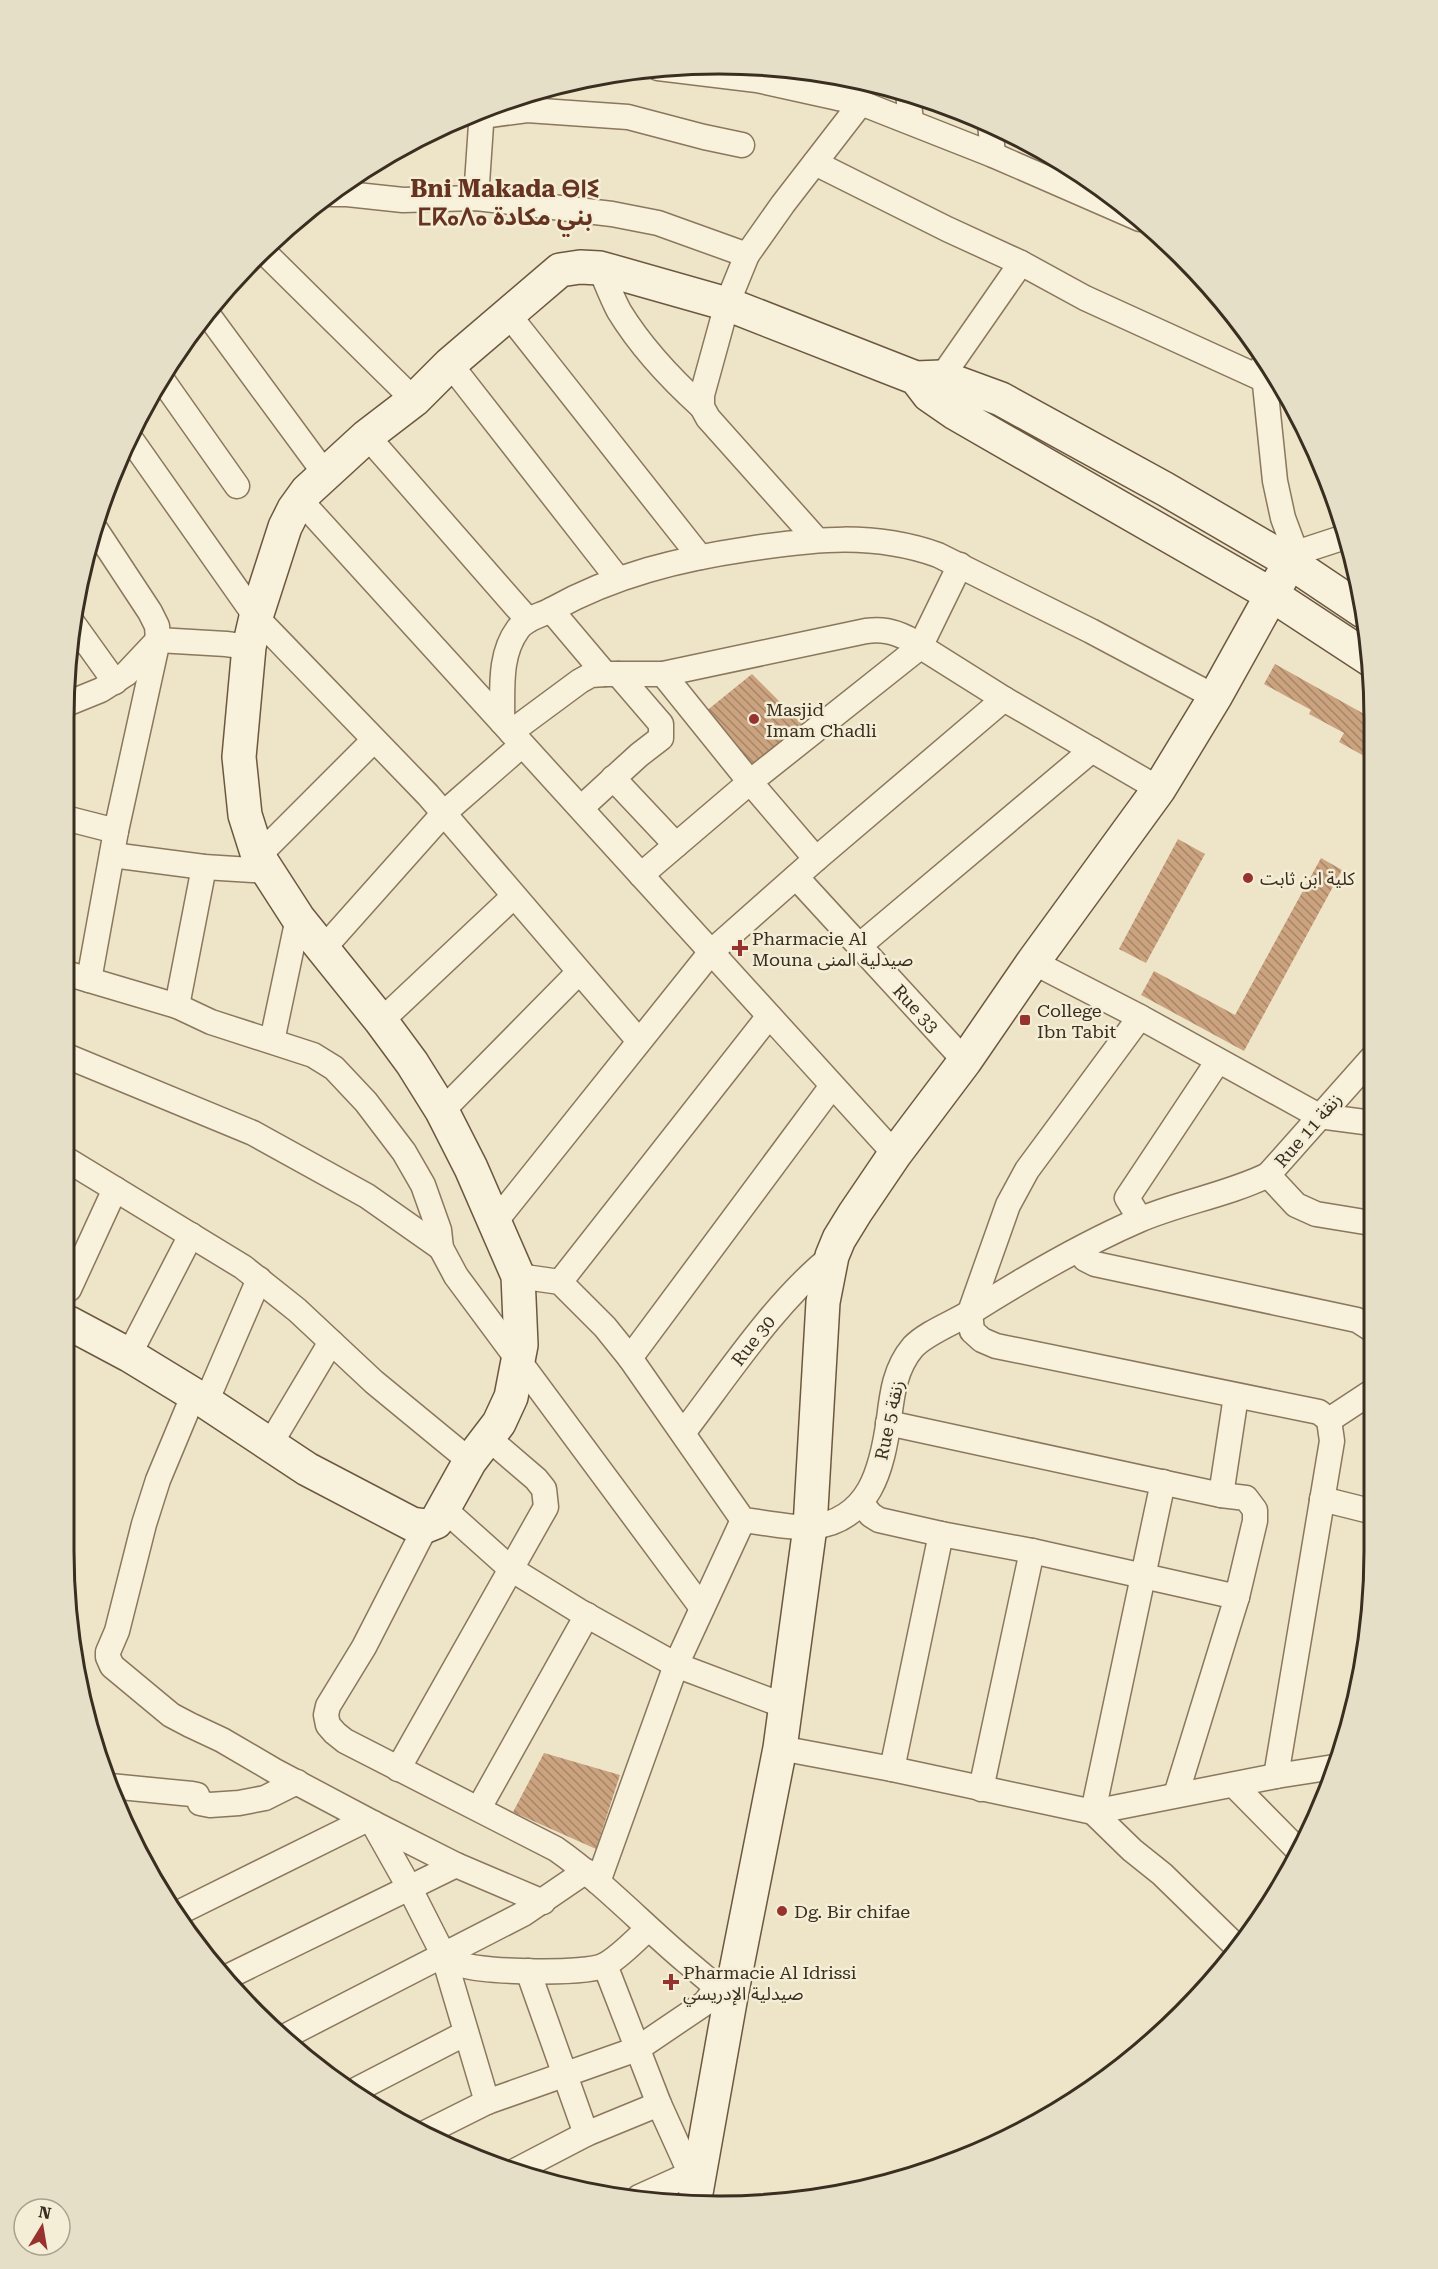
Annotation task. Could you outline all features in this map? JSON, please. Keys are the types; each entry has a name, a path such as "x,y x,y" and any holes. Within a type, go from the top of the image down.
{"street":[{"path":"774,76 845,93 1111,207"},
{"path":"702,407 702,396 712,350 727,304 747,255 815,164 845,93"},
{"path":"909,102 911,122"},
{"path":"502,112 527,110 628,117 704,137 742,144"},
{"path":"476,198 482,119"},
{"path":"991,134 993,155"},
{"path":"815,164 1021,263 1085,298 1262,370"},
{"path":"344,194 403,201 476,198 612,214 658,223 747,255"},
{"path":"269,257 414,400"},
{"path":"929,383 1021,263"},
{"path":"723,1992 648,1929 592,1877 556,1849 345,1741 335,1733 326,1720 326,1711 435,1517 505,1412 518,1364 521,1324 518,1276 442,1111 381,1021 298,918 263,864 245,815 240,757 253,632 285,527 307,491 367,436 414,400 450,364 560,270 580,267 600,268 727,304 929,383 1001,399 1293,558 1354,604"},
{"path":"600,268 619,311 646,348 678,385 702,407 708,418 816,539"},
{"path":"508,314 700,556"},
{"path":"212,320 326,475"},
{"path":"450,364 618,579"},
{"path":"1264,374 1275,481 1293,558"},
{"path":"929,383 955,413 1272,595 1361,653"},
{"path":"166,386 237,486"},
{"path":"367,436 528,620"},
{"path":"135,446 253,632 374,740 444,813 639,1041"},
{"path":"300,500 895,1154"},
{"path":"100,536 150,612 157,626 158,640 112,855 79,977 177,1006 211,1022 322,1059 334,1068 366,1102 404,1152 423,1185 439,1230 441,1248 456,1276 518,1364 702,1608"},
{"path":"512,733 505,656 510,641 528,620 618,579 700,556 816,539 853,540 917,548 960,565 1215,697"},
{"path":"694,2189 723,1992 780,1748 810,1527 822,1313 832,1256 846,1226 895,1154 965,1061 1033,962 1159,789 1215,697 1293,558 1339,539"},
{"path":"641,875 750,782 920,647 960,565"},
{"path":"551,610 657,718 663,732 661,738 581,808"},
{"path":"322,950 512,733 591,675 663,674 866,631 893,631 1159,789"},
{"path":"79,632 115,682"},
{"path":"74,701 115,682 138,664 158,640 253,632"},
{"path":"663,674 816,859"},
{"path":"495,1222 711,952 1004,699"},
{"path":"112,855 204,867 263,864 374,740"},
{"path":"859,946 1092,750"},
{"path":"613,778 676,845"},
{"path":"74,820 117,831"},
{"path":"177,1006 204,867"},
{"name":"Rue 33","path":"796,877 965,1061"},
{"path":"381,1021 514,896"},
{"path":"272,1041 298,918"},
{"path":"1033,962 1140,1017 1319,1116 1364,1122"},
{"path":"442,1111 579,972"},
{"path":"560,1282 769,1016"},
{"path":"1140,1017 1028,1170 1008,1205 970,1312 972,1331 982,1340 996,1346 1319,1412 1329,1420 1332,1441 1276,1776"},
{"path":"74,1059 253,1133 367,1196 441,1248"},
{"path":"1140,1220 1127,1198 1218,1061"},
{"name":"Rue 11 زنقة","path":"1268,1176 1364,1067"},
{"path":"630,1358 832,1086"},
{"path":"74,1164 243,1267 297,1310 374,1382 479,1449 536,1479 544,1489 546,1500 541,1517 398,1769"},
{"path":"1268,1176 1296,1205 1316,1214 1364,1222"},
{"name":"Rue 5 زنقة","path":"743,1520 810,1527 834,1522 861,1503 869,1494 878,1471 893,1386 912,1348 917,1343 1004,1289 1140,1220 1248,1185 1268,1176"},
{"path":"74,1278 116,1190"},
{"path":"129,1355 191,1235"},
{"path":"1078,1250 1085,1259 1095,1264 1357,1320 1364,1324"},
{"name":"Rue 30","path":"683,1433 786,1299 809,1275 832,1256"},
{"path":"291,2033 592,1877 676,1665 743,1520 630,1358 605,1326 560,1282 518,1276"},
{"path":"259,1279 158,1480 108,1657 112,1666 171,1715 456,1865 543,1902"},
{"path":"74,1326 129,1355 306,1469 412,1524 435,1517"},
{"path":"269,1446 331,1342"},
{"path":"1221,1495 1236,1396"},
{"path":"1329,1420 1364,1397"},
{"path":"888,1423 1221,1495 1246,1498 1255,1510 1237,1597 1176,1795"},
{"path":"1093,1812 1163,1482"},
{"path":"1322,1499 1364,1510"},
{"path":"861,1503 871,1515 879,1520 1032,1551 1237,1597"},
{"path":"435,1517 511,1569 587,1616 676,1665 785,1706"},
{"path":"892,1769 941,1534"},
{"path":"981,1789 1032,1551"},
{"path":"479,1808 587,1616"},
{"path":"780,1748 892,1769 1093,1812 1326,1768"},
{"path":"119,1787 196,1795 200,1803 210,1805 265,1798 297,1782"},
{"path":"1234,1785 1293,1845"},
{"path":"1093,1812 1132,1850 1162,1874 1232,1942"},
{"path":"370,1821 409,1887 443,1954 487,2102"},
{"path":"183,1911 370,1821"},
{"path":"233,1974 456,1865"},
{"path":"443,1954 470,1966 528,1971 586,1969 605,1965 648,1929"},
{"path":"605,1965 694,2189"},
{"path":"528,1971 586,2134"},
{"path":"434,2129 487,2102 637,2049 723,1992"},
{"path":"361,2087 466,2033"},
{"path":"526,2165 586,2134 659,2104"},
{"path":"666,2193 694,2189"}],"building":[{"path":"1275,664 1364,714 1364,756 1339,742 1344,733 1309,714 1311,710 1264,684"},
{"name":"Masjid Imam Chadli","path":"752,674 805,727 753,771 705,712"},
{"path":"1178,839 1205,854 1146,963 1119,949"},
{"path":"1321,858 1342,870 1244,1051 1141,995 1154,971 1235,1015"},
{"path":"544,1753 620,1775 596,1849 513,1812"}],"place":[{"name":"Masjid Imam Chadli","path":"754,719"},
{"name":"كلية ابن ثابت","path":"1248,878"},
{"name":"Pharmacie Al Mouna صيدلية المنى","path":"740,948"},
{"name":"College Ibn Tabit","path":"1025,1020"},
{"name":"Dg. Bir chifae","path":"782,1911"},
{"name":"Pharmacie Al Idrissi صيدلية الإدريسي","path":"671,1982"}],"district":[{"name":"Bni Makada ⴱⵏⵉ ⵎⴽⴰⴷⴰ بني مكادة","path":"505,203"}]}
